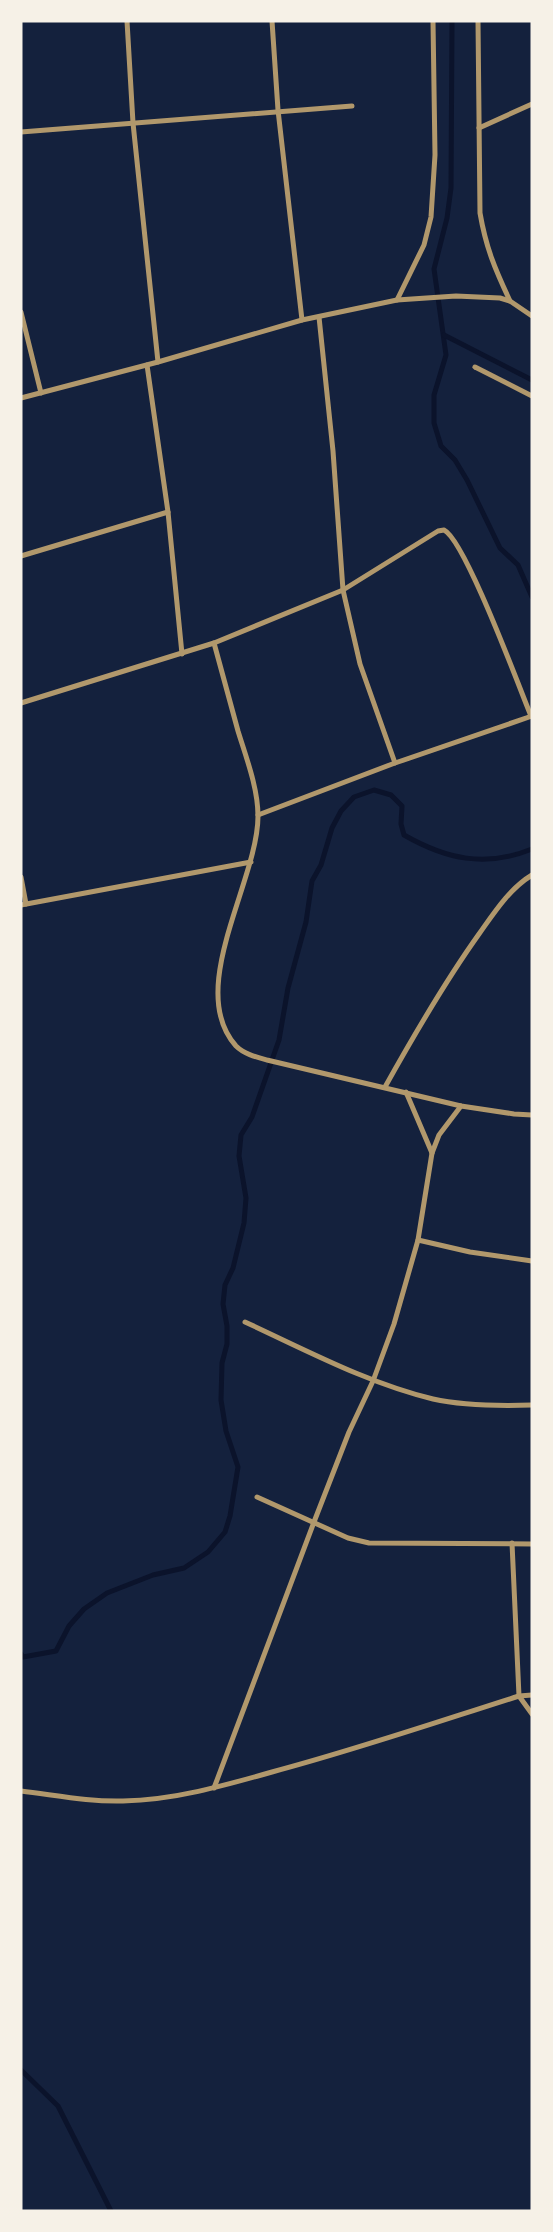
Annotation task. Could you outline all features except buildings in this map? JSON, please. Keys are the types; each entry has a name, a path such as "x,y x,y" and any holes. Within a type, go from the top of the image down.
{"street":[{"path":"127,21 133,124 158,362"},
{"path":"272,21 278,110 302,320"},
{"path":"397,300 424,245 431,217 434,155 432,21"},
{"path":"478,21 479,197 485,241 491,261 510,301"},
{"path":"479,128 532,104"},
{"path":"21,132 133,124 278,110 352,106"},
{"path":"21,398 158,362 302,320 397,300 490,297 510,301 532,316"},
{"path":"21,312 41,393"},
{"path":"318,317 333,451 343,590 360,664 395,763"},
{"path":"147,365 168,512 182,654"},
{"path":"475,367 532,396"},
{"path":"21,556 168,512"},
{"path":"21,703 214,643 343,590 438,531 444,530 452,536 466,563 487,608 531,716 395,763 258,815"},
{"path":"214,643 248,765 258,815 251,862 234,912 220,971 219,1001 221,1017 237,1047 248,1054 296,1068 386,1087 461,1106 532,1115"},
{"path":"21,877 24,904 251,862"},
{"path":"386,1087 419,1026 467,951 519,883 532,875"},
{"path":"406,1092 432,1153"},
{"path":"214,1788 349,1432 373,1381 406,1288 418,1240 432,1153 439,1135 461,1106"},
{"path":"418,1240 470,1252 532,1261"},
{"path":"245,1322 373,1381 434,1399 501,1406 532,1404"},
{"path":"256,1497 348,1538 369,1543 532,1544"},
{"path":"512,1544 519,1696 532,1714"},
{"path":"21,1791 80,1799 122,1801 162,1798 214,1788 324,1758 519,1696 532,1695"}],"waterway":[{"path":"452,21 451,188 447,218 434,269 446,355 434,395 434,423 441,446 455,460 467,480 500,548 518,565 532,597"},
{"path":"444,335 532,380"},
{"path":"21,1654 23,1657 56,1651 69,1626 84,1609 107,1593 153,1575 184,1568 208,1552 225,1532 230,1516 238,1467 226,1431 221,1400 222,1363 227,1344 227,1326 223,1304 225,1285 233,1268 244,1223 246,1198 239,1156 241,1135 252,1117 279,1040 288,988 306,922 312,881 321,865 332,828 341,811 354,797 374,790 391,795 402,806 401,824 404,835 435,850 466,858 482,859 515,855 532,849"},
{"path":"21,2070 58,2106 111,2211"}]}
